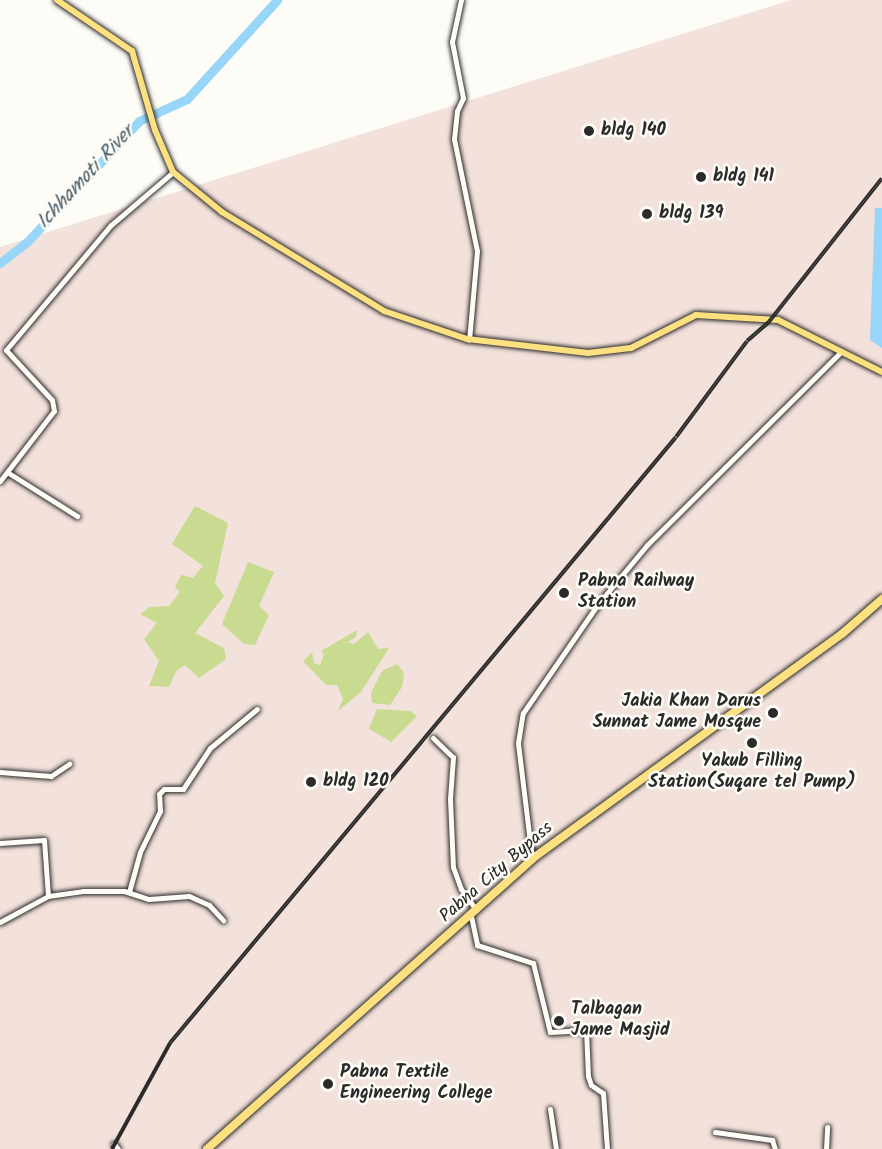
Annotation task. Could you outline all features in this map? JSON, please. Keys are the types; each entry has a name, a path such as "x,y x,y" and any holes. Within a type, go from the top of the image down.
{"highway":[{"name":"Pabna City Bypass","path":"207,1149 532,860 843,633 882,599"}],"main road":[{"path":"57,0 132,51 155,130 173,172 222,212 351,294 384,311 469,340 529,349 609,353 631,348 696,315 778,320 882,372"}],"street":[{"path":"461,0 452,42 463,98 457,111 454,139 477,251 469,340"},
{"path":"0,480 54,411 52,400 6,350 111,225 173,172"},
{"path":"532,860 518,743 523,713 598,604 647,545 840,353"},
{"path":"8,472 77,516"},
{"path":"129,892 140,852 160,811 159,794 164,789 183,789 210,748 256,709"},
{"path":"433,738 453,757 450,799 452,860 456,879 474,913 477,945 533,963 550,1032 586,1030 588,1076 604,1097 607,1149"},
{"path":"0,772 51,777 69,764"},
{"path":"0,843 44,840 48,896"},
{"path":"0,922 48,896 83,891 129,892 144,898 189,896 209,905 223,920"},
{"path":"550,1109 556,1149"},
{"path":"825,1149 827,1127"},
{"path":"715,1132 772,1140 775,1149"}],"shaded area":[{"path":"791,0 882,0 882,1149 0,1149 0,247"}],"green space":[{"path":"195,506 228,523 215,583 224,596 195,633 224,648 226,659 199,678 185,665 176,671 169,687 149,686 159,661 144,639 157,623 140,614 150,607 169,606 180,592 175,587 181,575 193,578 203,566 172,544"},
{"path":"248,562 274,572 259,606 269,615 255,645 244,644 222,624"},
{"path":"357,630 356,637 348,642 354,644 368,632 378,649 389,648 361,692 338,711 343,699 337,685 326,685 303,661 312,652 314,663 320,665 324,654 321,651"},
{"path":"397,664 404,673 402,687 390,705 372,703 371,693 382,671"},
{"path":"377,709 410,711 417,716 389,744 390,741 369,729"}],"water":[{"path":"875,208 882,208 882,348 870,340"}],"waterway":[{"name":"Ichhamoti River","path":"0,263 27,242 139,121 187,99 277,0"}],"railway":[{"path":"112,1149 170,1043 676,437 747,341 768,323 882,178"}],"place":[{"name":"bldg 140","path":"589,131"},
{"name":"bldg 141","path":"701,177"},
{"name":"bldg 139","path":"647,214"},
{"name":"Pabna Railway Station","path":"564,593"},
{"name":"Jakia Khan Darus Sunnat Jame Mosque","path":"773,713"},
{"name":"Yakub Filling Station(Suqare tel Pump)","path":"752,743"},
{"name":"bldg 120","path":"311,782"},
{"name":"Talbagan Jame Masjid","path":"559,1021"},
{"name":"Pabna Textile Engineering College","path":"328,1084"}]}
